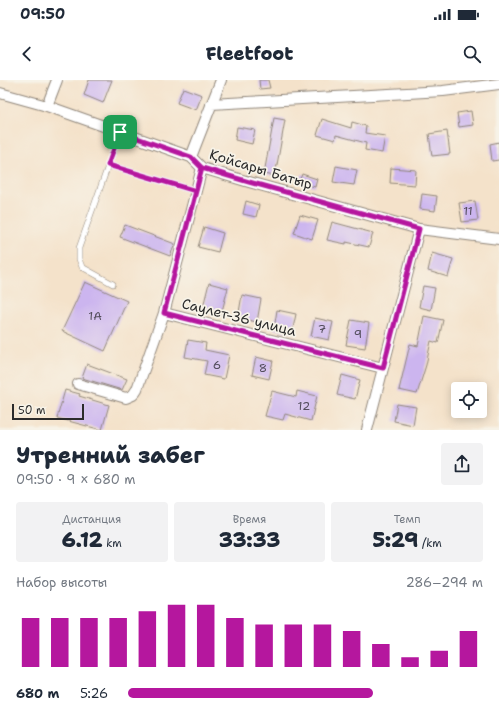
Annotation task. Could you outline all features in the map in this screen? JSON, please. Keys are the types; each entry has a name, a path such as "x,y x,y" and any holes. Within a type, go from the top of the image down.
{"street":[{"path":"47,106 57,80"},
{"path":"191,157 220,80"},
{"path":"211,104 443,91 499,84"},
{"name":"Қойсары Батыр","path":"0,93 47,106 191,157 202,168 249,182 419,229 499,239"},
{"name":"Саулет-36 улица","path":"202,168 164,313 383,368"},
{"path":"367,430 419,229"},
{"path":"78,384 126,398 133,395 137,389 164,313"}],"lane":[{"path":"113,284 82,267 79,259 79,248 120,132"},
{"path":"108,165 196,191"}],"building":[{"path":"89,80 112,80 103,103 84,95"},
{"path":"259,80 268,80 270,88 260,89"},
{"path":"183,88 202,95 196,110 177,103"},
{"path":"471,111 473,125 459,127 457,113"},
{"path":"274,118 285,120 275,176 264,174"},
{"path":"322,119 351,128 352,122 366,126 365,133 385,136 382,153 365,150 366,143 336,135 335,140 317,135"},
{"path":"237,127 255,130 252,144 235,140"},
{"path":"447,131 450,154 432,156 429,134"},
{"path":"499,142 499,160 492,161 490,144"},
{"path":"336,166 357,170 354,185 333,182"},
{"path":"391,168 416,170 415,185 390,183"},
{"path":"302,174 317,179 315,187 299,182"},
{"path":"422,194 437,196 435,211 420,209"},
{"path":"246,201 259,205 256,217 243,214"},
{"path":"475,201 478,220 462,222 459,203"},
{"path":"300,215 318,220 312,239 294,233"},
{"path":"332,222 373,233 369,247 327,240"},
{"path":"125,225 175,244 170,256 120,237"},
{"path":"204,227 223,233 218,252 198,247"},
{"path":"432,253 453,259 448,277 428,271"},
{"path":"85,282 127,301 105,351 62,331"},
{"path":"209,283 228,288 221,315 202,311"},
{"path":"423,286 435,288 431,310 419,307"},
{"path":"242,295 261,299 257,322 238,318"},
{"path":"277,310 296,314 292,333 274,329"},
{"path":"424,316 443,320 438,343 431,341 426,365 417,394 399,390 410,344 418,346"},
{"path":"315,318 333,322 329,340 311,336"},
{"path":"351,320 369,323 365,348 346,345"},
{"path":"188,340 206,343 205,350 229,355 224,379 204,375 207,361 185,357"},
{"path":"256,357 273,361 269,379 252,375"},
{"path":"87,364 127,379 122,390 82,378"},
{"path":"342,375 360,380 355,399 337,395"},
{"path":"65,390 109,405 102,430 57,418"},
{"path":"272,391 296,397 297,391 317,396 311,421 285,414 283,420 265,416"},
{"path":"397,404 416,407 413,425 394,421"}],"route":[{"path":"120,132 108,165 196,191 202,168 419,229 383,368 164,313 196,191 202,168 191,157 120,132"}]}
